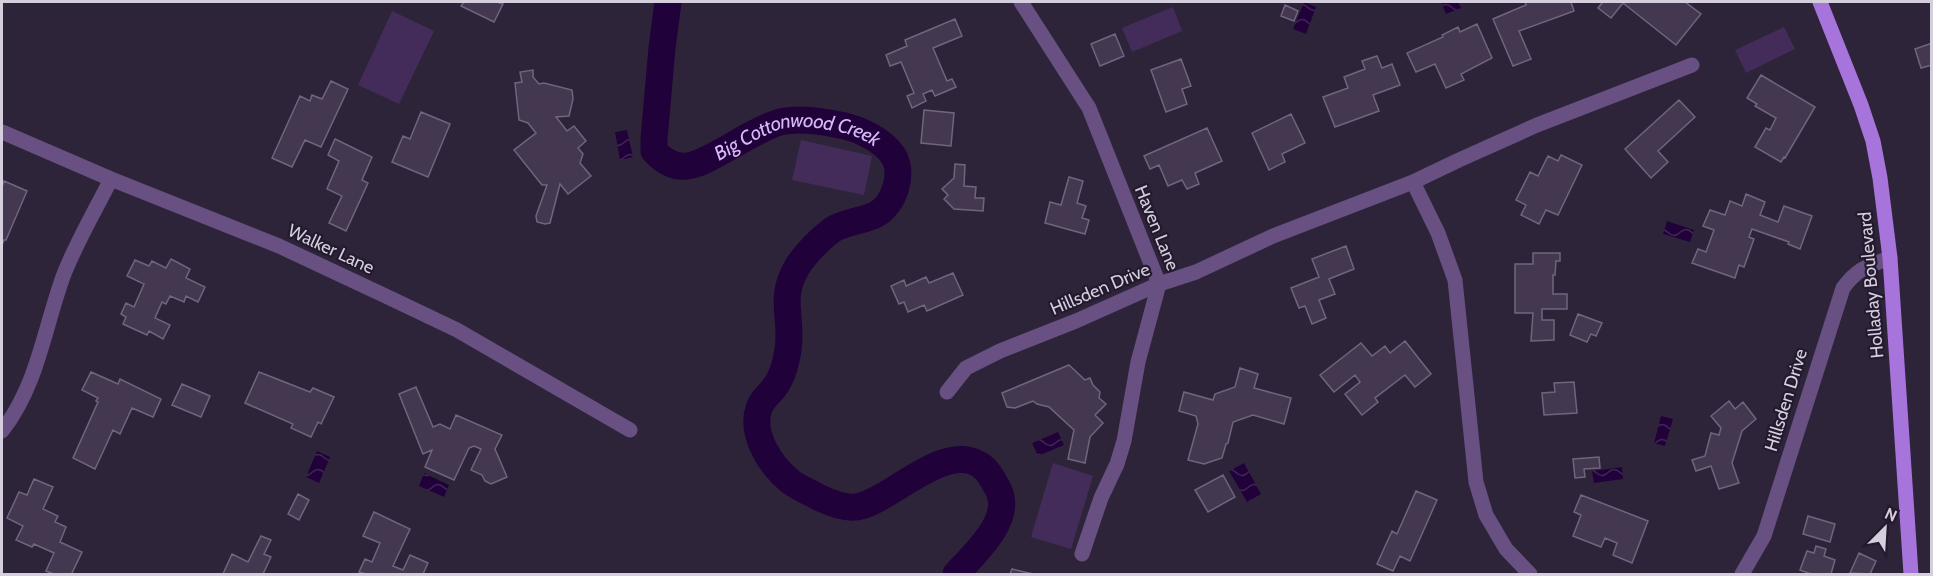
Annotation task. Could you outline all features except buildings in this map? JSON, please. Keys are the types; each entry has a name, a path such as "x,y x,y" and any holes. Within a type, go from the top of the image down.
{"main road":[{"name":"Holladay Boulevard","path":"1820,2 1846,63 1873,141 1880,178 1890,258 1911,574"}],"street":[{"name":"Haven Lane","path":"1021,2 1089,108 1159,284 1138,362 1124,441 1082,554"},
{"name":"Hillsden Drive","path":"946,392 966,368 1000,351 1076,321 1159,284 1196,272 1273,236 1413,182 1537,125 1692,65"},
{"name":"Walker Lane","path":"2,132 111,179 279,246 392,298 457,330 630,430"},
{"path":"2,431 32,380 67,268 111,179"},
{"path":"1413,182 1438,234 1455,280 1476,482 1486,515 1506,549 1530,574"},
{"name":"Hillsden Drive","path":"1742,574 1764,536 1843,288 1853,275 1866,267 1890,258"}],"shaded area":[{"path":"1173,7 1182,31 1132,52 1122,28"},
{"path":"392,11 434,31 399,104 358,85"},
{"path":"1784,27 1795,49 1746,73 1735,50"},
{"path":"801,140 872,156 864,195 792,180"},
{"path":"1053,463 1093,476 1071,549 1031,537"}],"water":[{"path":"1304,2 1316,7 1306,34 1293,29"},
{"path":"1441,2 1458,2 1461,8 1446,14"},
{"path":"627,130 633,157 620,160 615,132"},
{"path":"1667,221 1694,230 1690,242 1663,234"},
{"path":"1661,416 1673,419 1665,446 1654,443"},
{"path":"1058,432 1064,445 1038,456 1032,443"},
{"path":"317,451 330,457 319,483 306,477"},
{"path":"1244,463 1261,494 1247,502 1229,471"},
{"path":"1622,467 1623,479 1594,483 1592,471"},
{"path":"424,473 449,485 444,497 419,486"}],"waterway":[{"name":"Big Cottonwood Creek","path":"668,2 654,139 654,151 663,159 672,164 689,166 774,124 804,120 845,126 864,133 883,144 896,161 898,178 888,204 875,215 832,230 804,257 791,278 787,299 789,339 786,360 777,384 760,405 757,429 770,459 794,484 834,504 845,506 856,507 874,501 920,473 952,460 966,460 980,465 988,472 998,489 1002,500 1001,512 990,535 956,574"}]}
